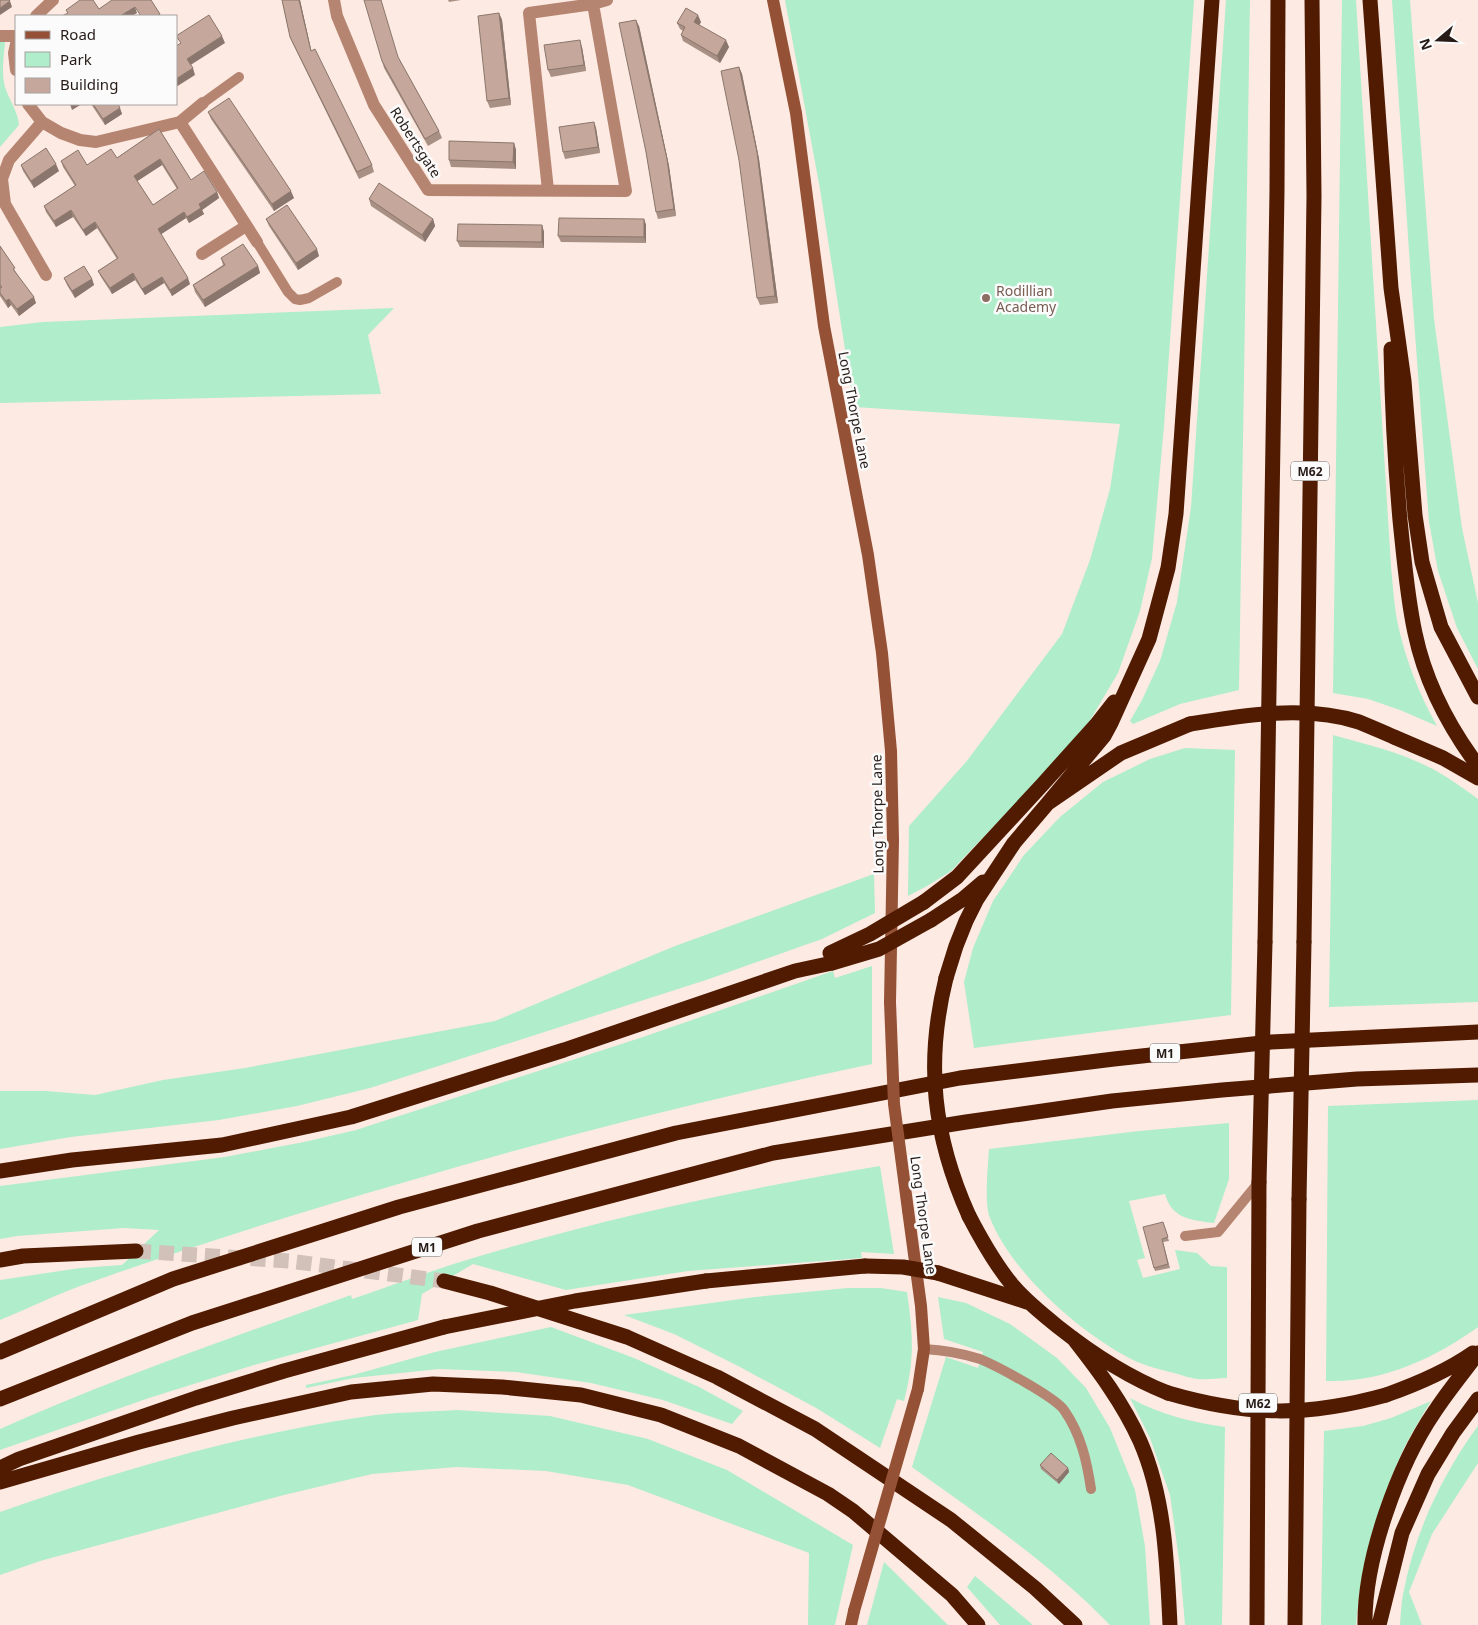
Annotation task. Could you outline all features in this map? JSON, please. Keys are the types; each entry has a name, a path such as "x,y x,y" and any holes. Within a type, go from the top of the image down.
{"highway":[{"path":"1212,0 1176,514 1168,568 1152,630 1133,677 1104,736 1014,843 992,874 966,920 946,978 936,1027 934,1078 937,1107 948,1162 957,1189 983,1243 1000,1269 1028,1303 1073,1338 1110,1365 1152,1387 1197,1401 1262,1412 1340,1406 1386,1395 1438,1374 1478,1349"},
{"name":"M62","path":"1257,1625 1259,1182 1278,191 1278,0"},
{"name":"M62","path":"1295,1625 1299,1199 1314,196 1312,0"},
{"path":"1370,0 1391,288 1392,414 1404,560 1415,634 1424,665 1433,690 1445,714 1478,766"},
{"path":"1391,288 1404,381 1414,515 1422,562 1441,627 1478,696"},
{"path":"831,958 924,902 957,877 1096,725 1133,677"},
{"path":"1048,802 1121,753 1190,724 1250,714 1315,714 1358,722 1435,754 1478,778"},
{"path":"0,1171 72,1160 222,1146 351,1117 573,1047 831,958 879,948 931,920 963,899 992,874"},
{"name":"M1","path":"0,1352 174,1279 399,1207 676,1134 969,1077 1271,1042 1478,1032"},
{"name":"M1","path":"0,1399 192,1323 478,1230 772,1153 1112,1101 1357,1079 1478,1075"},
{"path":"0,1260 23,1256 136,1251"},
{"path":"0,1468 19,1459 196,1398 300,1366 444,1327 575,1301 706,1281 865,1266 903,1268 938,1273 1028,1303"},
{"path":"444,1281 490,1292 627,1337 717,1376 816,1429 951,1520 1035,1588 1075,1625"},
{"path":"1073,1338 1107,1382 1140,1442 1151,1475 1162,1522 1167,1566 1170,1625"},
{"path":"1366,1625 1372,1565 1385,1517 1408,1457 1434,1411 1478,1353"},
{"path":"0,1482 233,1418 351,1392 433,1384 502,1387 581,1395 661,1415 740,1446 828,1494 853,1511 952,1595 978,1625"},
{"path":"1379,1625 1402,1533 1428,1474 1452,1434 1478,1399"}],"main road":[{"name":"Long Thorpe Lane","path":"773,0 796,113 824,326 868,555 882,653 892,761 893,840 890,1002 894,1104 921,1306 924,1348 918,1389 851,1625"}],"street":[{"path":"37,15 54,0"},
{"name":"Robertsgate","path":"334,0 337,16 374,105 428,190 626,191 593,4"},
{"path":"548,190 529,13 593,4 607,0"},
{"path":"0,36 15,36"},
{"path":"15,48 15,62"},
{"path":"29,105 42,122 61,133 80,140 96,142 180,122 203,102"},
{"path":"42,122 9,160 1,179 5,204 46,275"},
{"path":"180,122 257,242"},
{"path":"202,254 246,226"}],"lane":[{"path":"203,102 238,77"},
{"path":"257,242 288,292 295,299 309,298 337,282"},
{"path":"1185,1236 1218,1232 1259,1182"},
{"path":"924,1348 948,1350 981,1360 1043,1393 1064,1409 1078,1435 1087,1461 1091,1489"}],"green space":[{"name":"Rodillian Academy","path":"785,0 1194,0 1164,426 1152,558 1140,611 1118,673 1089,722 1054,763 951,871 908,896 909,826 966,762 1062,634 1090,560 1110,489 1120,424 854,407 820,189"},
{"path":"1226,0 1250,0 1239,690 1180,704 1133,724 1130,721 1160,661 1177,602 1191,507"},
{"path":"1342,0 1356,0 1391,567 1396,611 1401,638 1409,664 1424,702 1437,726 1368,699 1333,693"},
{"path":"1392,0 1410,0 1434,319 1462,528 1478,603 1478,669 1457,628 1438,571 1429,522"},
{"path":"0,42 5,42 3,70 5,87 17,115 19,125 0,147"},
{"path":"394,308 368,335 381,394 0,403 0,327 43,322"},
{"path":"1333,735 1387,750 1418,762 1442,774 1478,799 1478,1002 1329,1007"},
{"path":"1185,748 1235,750 1231,1015 974,1048 964,982 973,948 993,901 1024,855 1060,817 1103,782 1150,759"},
{"path":"874,874 875,913 822,939 706,980 370,1088 297,1106 219,1120 71,1137 0,1149 0,1091 46,1091 95,1095 163,1080 245,1068 495,1021 675,946"},
{"path":"872,966 872,1064 636,1119 362,1195 240,1232 120,1272 70,1290 0,1320 0,1280 80,1268 122,1265 159,1230 124,1228 0,1239 0,1186 225,1157 356,1130 643,1037 833,971 835,978"},
{"path":"1478,1100 1478,1327 1425,1359 1406,1367 1367,1378 1347,1381 1326,1381 1328,1106"},
{"path":"1229,1123 1229,1179 1214,1223 1184,1217 1172,1209 1165,1194 1129,1201 1145,1258 1137,1260 1143,1278 1180,1269 1175,1250 1197,1253 1211,1266 1227,1267 1227,1378 1189,1378 1142,1364 1111,1347 1069,1317 1031,1280 1000,1239 988,1212 987,1175 989,1149 1139,1131"},
{"path":"880,1166 894,1254 861,1252 862,1258 688,1271 566,1290 473,1264 422,1294 418,1320 254,1365 149,1398 0,1450 0,1429 43,1410 218,1342 351,1295 352,1299 470,1259 571,1230 777,1184"},
{"path":"848,1288 881,1288 907,1292 912,1334 908,1386 904,1401 897,1399 880,1448 818,1409 740,1367 674,1334 624,1315 755,1297"},
{"path":"938,1297 966,1303 1010,1324 1057,1358 1086,1388 1110,1428 1135,1490 1145,1546 1150,1625 1110,1625 1064,1581 1039,1561 989,1522 912,1467 946,1357 978,1368 983,1352 944,1339"},
{"path":"551,1327 634,1358 699,1387 743,1411 732,1424 663,1400 591,1383 516,1372 439,1369 354,1378 306,1388 306,1385 353,1375 435,1352"},
{"path":"1130,1398 1176,1417 1225,1427 1222,1625 1185,1625 1180,1567 1170,1495 1150,1438"},
{"path":"1431,1401 1404,1448 1378,1513 1366,1556 1356,1625 1321,1625 1324,1431 1363,1426 1391,1418"},
{"path":"457,1410 550,1416 648,1439 727,1470 853,1545 835,1625 808,1625 809,1553 628,1485 546,1471 457,1467 372,1474 284,1495 40,1561 0,1575 0,1512 88,1482 224,1444 374,1415"},
{"path":"1478,1426 1478,1463 1432,1534 1409,1592 1422,1625 1400,1625 1402,1599 1409,1568 1423,1525 1453,1463"},
{"path":"884,1562 948,1625 867,1625"},
{"path":"975,1576 1033,1625 1000,1625 967,1587"}],"building":[{"path":"0,0 9,0 10,1 0,8"},
{"path":"80,0 93,0 99,9 112,0 151,0 160,14 140,15 135,7 122,15 64,15 68,13 66,10"},
{"path":"282,0 299,0 311,51 315,49 372,165 357,172 290,37"},
{"path":"364,0 381,0 398,57 439,131 425,139 382,61"},
{"path":"686,8 698,15 694,22 726,40 717,56 681,35 685,27 677,23"},
{"path":"499,13 509,98 487,101 478,16"},
{"path":"209,15 222,36 187,59 193,68 178,78 178,45 181,43 178,35"},
{"path":"636,20 667,159 674,209 656,212 646,152 619,23"},
{"path":"580,40 584,65 548,70 544,45"},
{"path":"739,67 757,152 775,296 757,298 739,160 721,71"},
{"path":"229,98 291,191 272,204 208,112"},
{"path":"94,105 118,105 120,108 103,119"},
{"path":"594,122 598,147 563,152 559,127"},
{"path":"159,129 191,180 204,171 217,192 199,204 201,208 187,217 184,212 158,229 188,278 170,290 162,277 142,289 133,273 110,288 98,271 118,258 95,222 83,230 71,210 54,221 44,206 76,185 61,161 78,150 87,165 111,149 117,158","holes":["160,159 178,188 153,205 134,176"]},
{"path":"449,141 514,143 513,162 449,160"},
{"path":"46,148 56,164 31,181 21,165"},
{"path":"379,183 433,219 422,235 369,199"},
{"path":"287,205 317,249 296,263 266,219"},
{"path":"559,218 644,219 644,237 558,236"},
{"path":"458,224 542,225 542,242 457,241"},
{"path":"243,244 258,266 203,300 193,285 225,265 221,258"},
{"path":"0,246 15,268 13,269 34,297 17,309 9,299 6,301 0,293 0,288 2,287 0,285"},
{"path":"84,266 92,279 72,291 64,278"},
{"path":"1163,1222 1168,1237 1162,1239 1168,1264 1154,1268 1143,1227"},
{"path":"1051,1453 1068,1468 1057,1480 1040,1465"}],"tunnel":[{"path":"136,1251 289,1261 444,1281"}],"place":[{"name":"Rodillian Academy","path":"986,298"}]}
